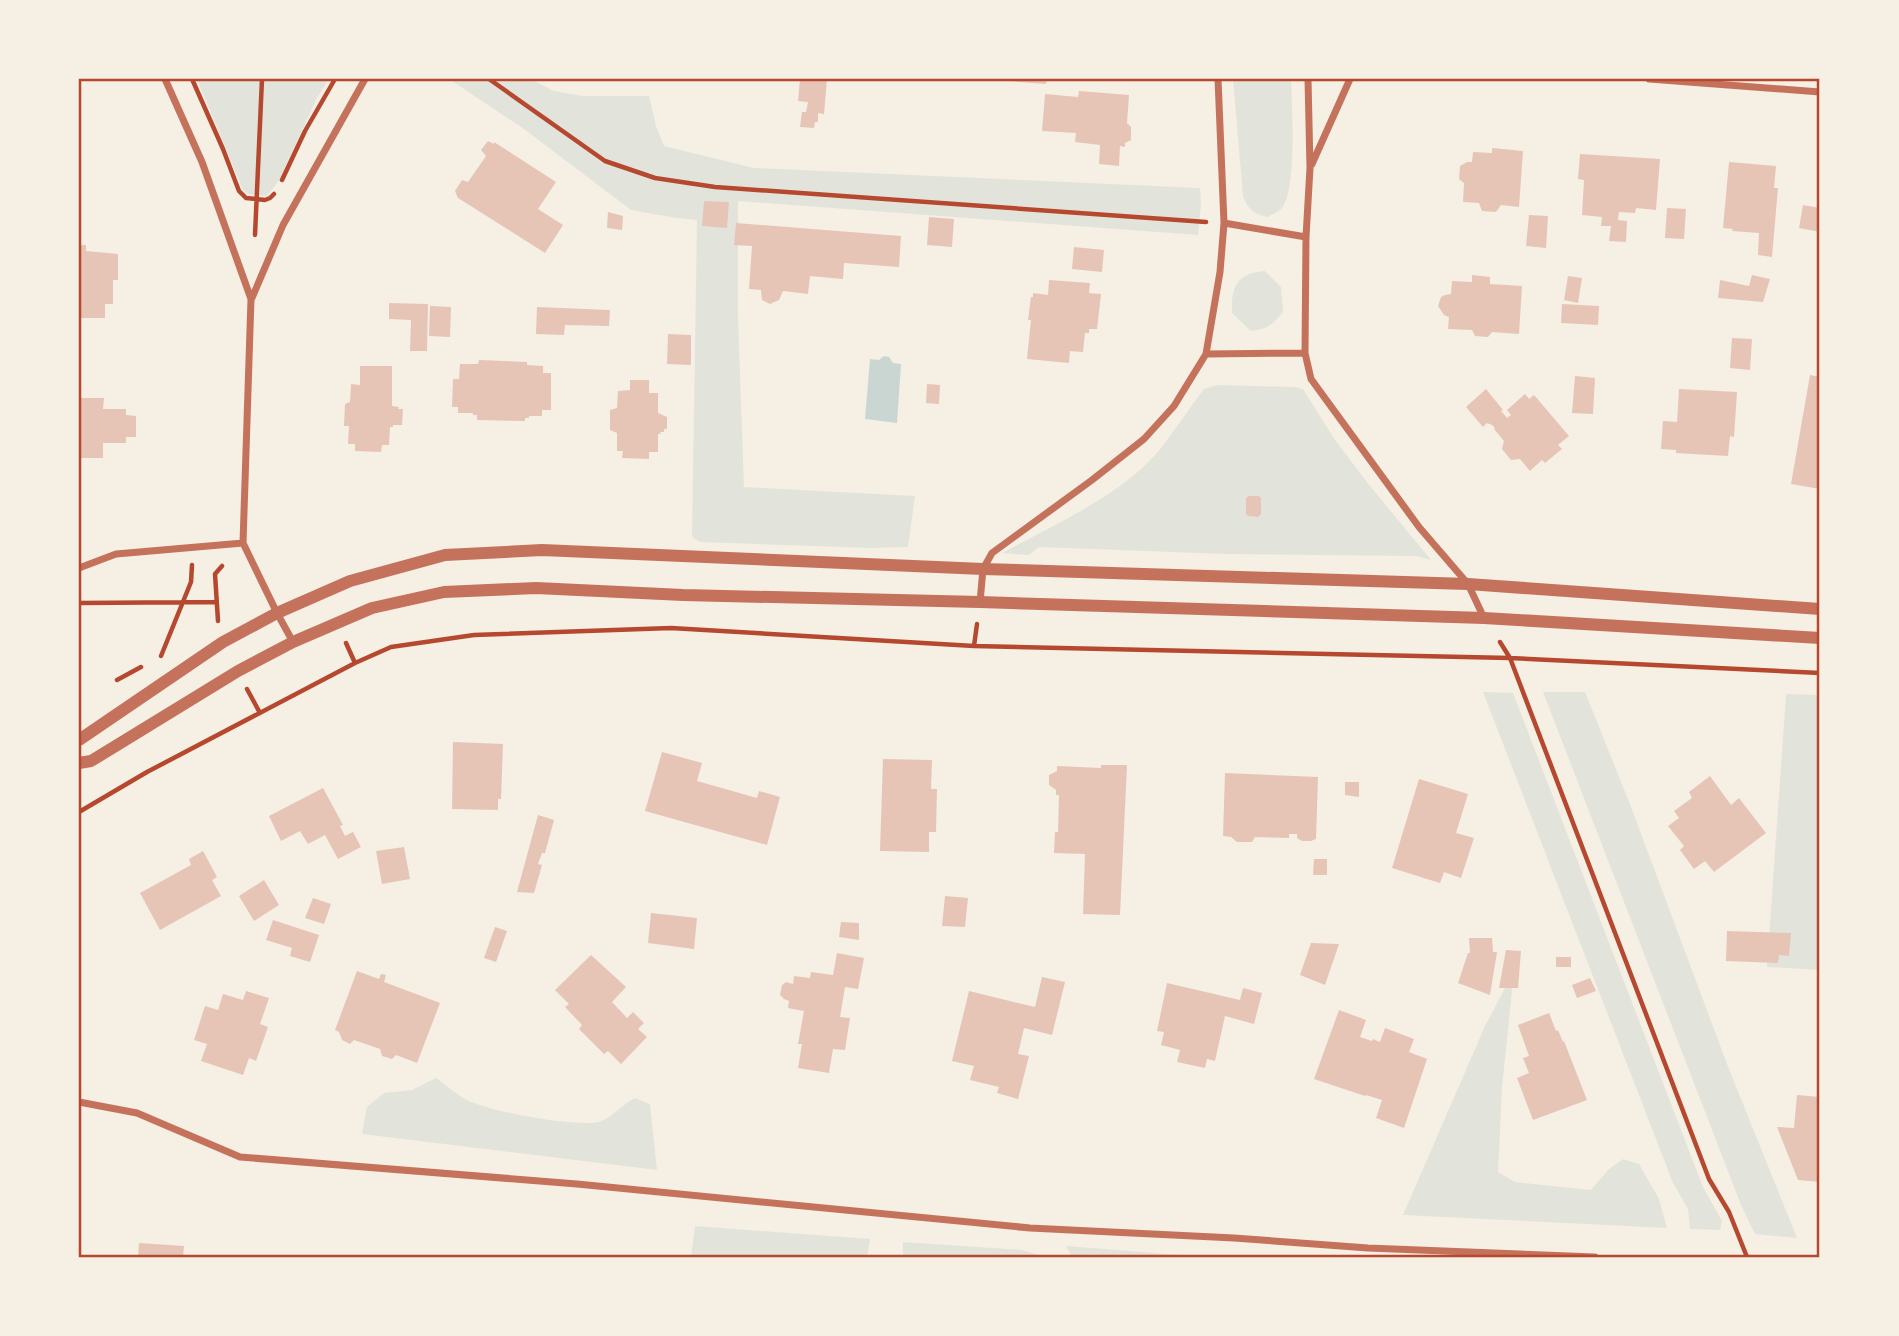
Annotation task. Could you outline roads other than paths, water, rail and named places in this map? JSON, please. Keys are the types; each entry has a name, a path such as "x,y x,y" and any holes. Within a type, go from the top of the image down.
{"street":[{"path":"165,79 202,162 251,299"},
{"path":"293,642 243,543 251,299 283,225 365,79"},
{"path":"980,602 983,569 992,553 1144,439 1174,406 1206,354 1220,272 1224,223 1218,79"},
{"path":"1308,79 1310,168 1305,353 1311,379 1419,527 1468,584 1484,618"},
{"path":"1310,168 1350,79"},
{"path":"1649,79 1820,92"},
{"path":"1224,223 1307,237"},
{"path":"1206,354 1305,353"},
{"path":"79,568 116,554 243,543"},
{"path":"79,740 223,642 277,613 350,581 445,555 542,550 983,569 1468,584 1820,609"},
{"path":"79,763 91,761 238,671 293,642 372,608 444,592 536,588 683,595 1484,618 1820,638"},
{"path":"79,1102 137,1113 240,1157 578,1184 1030,1228 1368,1248 1595,1257"}]}
